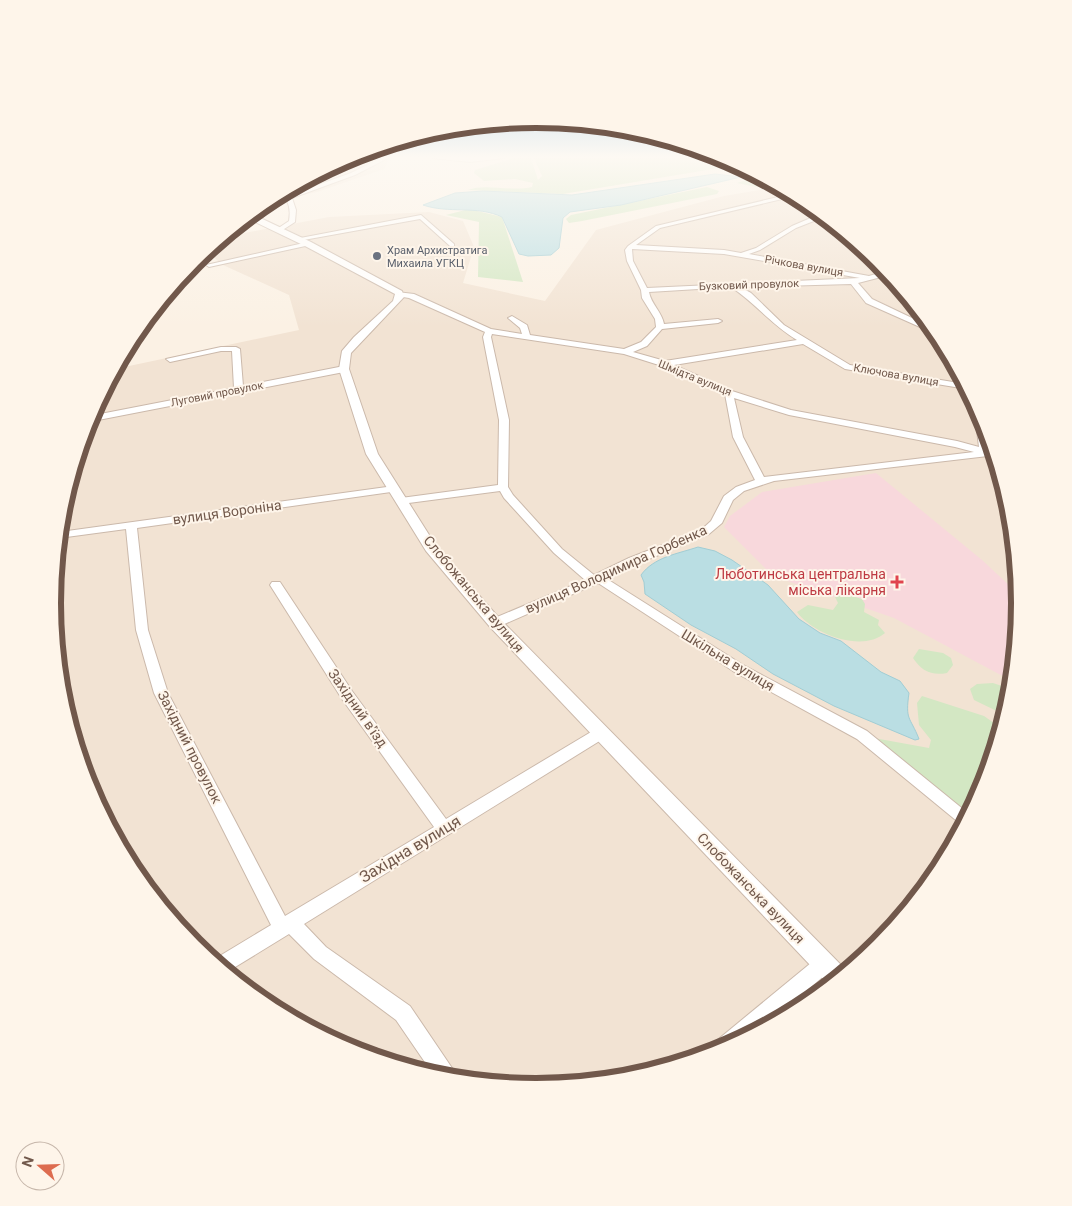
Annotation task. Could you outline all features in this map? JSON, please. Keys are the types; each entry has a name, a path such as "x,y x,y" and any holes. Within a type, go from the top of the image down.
{"street":[{"path":"279,230 292,222 295,214"},
{"path":"660,327 659,319 646,298 645,290 630,261 628,250 658,227 711,214"},
{"path":"209,265 303,241 415,217 421,217 452,245"},
{"name":"Річкова вулиця","path":"741,255 758,250 794,227 814,218"},
{"path":"256,219 303,241 400,294 396,302 346,352 344,369"},
{"name":"Річкова вулиця","path":"630,247 741,255 866,277"},
{"path":"866,277 879,275"},
{"name":"Бузковий провулок","path":"645,290 732,285 853,282 866,277"},
{"path":"853,282 869,301 921,326"},
{"name":"Ключова вулиця","path":"732,285 748,295 781,327 848,367 958,386"},
{"name":"Шмідта вулиця","path":"400,294 410,296 489,331 625,352 665,364 729,393 789,412 957,444 987,453"},
{"path":"899,315 914,316"},
{"path":"512,318 524,327 527,337"},
{"path":"625,352 644,344 660,327 718,321"},
{"path":"489,331 487,337 504,420 503,487"},
{"path":"665,364 805,341"},
{"path":"170,359 221,349 236,349 239,390"},
{"name":"Луговий провулок","path":"99,417 344,369"},
{"name":"Слобожанська вулиця","path":"344,369 372,454 433,550 495,622 833,973"},
{"path":"729,393 738,437 761,482"},
{"name":"вулиця Володимира Горбенка","path":"495,622 596,579 633,561 705,532 716,523 728,498 740,489 772,478 987,454"},
{"name":"вулиця Вороніна","path":"66,534 398,495 503,487"},
{"name":"Шкільна вулиця","path":"503,487 508,496 558,551 596,579 738,668 862,735 961,816"},
{"name":"Західний провулок","path":"131,525 142,630 161,693 286,925 320,953 403,1013 441,1068"},
{"name":"Західний в'їзд","path":"276,585 347,695 444,829"},
{"name":"Західна вулиця","path":"226,962 601,733"},
{"path":"746,1029 824,964"}],"shaded area":[{"path":"438,214 463,221 474,247 463,283 545,301 596,230 655,214 809,214 849,246 893,290 931,339 962,393 986,450 995,480 1002,510 1010,572 1010,634 1002,696 986,756 975,785 962,813 931,867 913,892 872,939 825,980 800,998 746,1029 718,1042 689,1053 629,1069 567,1077 536,1078 474,1074 443,1069 383,1053 354,1042 326,1029 272,998 247,980 200,939 159,892 141,867 110,813 97,785 86,756 70,696 62,634 61,603 65,541 70,510 86,450 97,421 124,367 299,330 289,295 223,265 212,256 237,234 329,217"},
{"name":"Люботинська центральна міська лікарня","path":"876,473 982,560 1010,587 1010,634 1005,677 894,618 773,576 724,527 730,516 762,492"}],"green space":[{"path":"491,214 502,217 523,282 478,277 479,222 446,215"},
{"path":"616,214 569,223 566,219 571,215"},
{"path":"836,591 862,599 865,604 864,612 879,620 878,625 885,633 875,639 864,641 838,638 814,627 797,612 808,605 833,610 838,603 834,595"},
{"path":"919,649 943,653 951,658 953,665 947,673 936,674 927,671 913,658"},
{"path":"993,683 1004,687 998,712 974,700 970,689 977,684"},
{"path":"922,696 984,716 995,724 986,756 962,813 874,738 929,748 931,740 919,725 917,703"}],"water":[{"path":"495,214 567,214 563,218 559,248 551,255 528,256 519,254 502,217"},
{"path":"698,547 715,551 732,560 768,585 799,619 820,633 841,641 881,672 900,681 909,693 908,714 919,739 915,740 834,706 773,674 736,649 691,625 645,594 641,575 646,569 666,557"}],"place":[{"name":"Храм Архистратига Михаила УГКЦ","path":"377,256"},
{"name":"Люботинська центральна міська лікарня","path":"897,582"}]}
